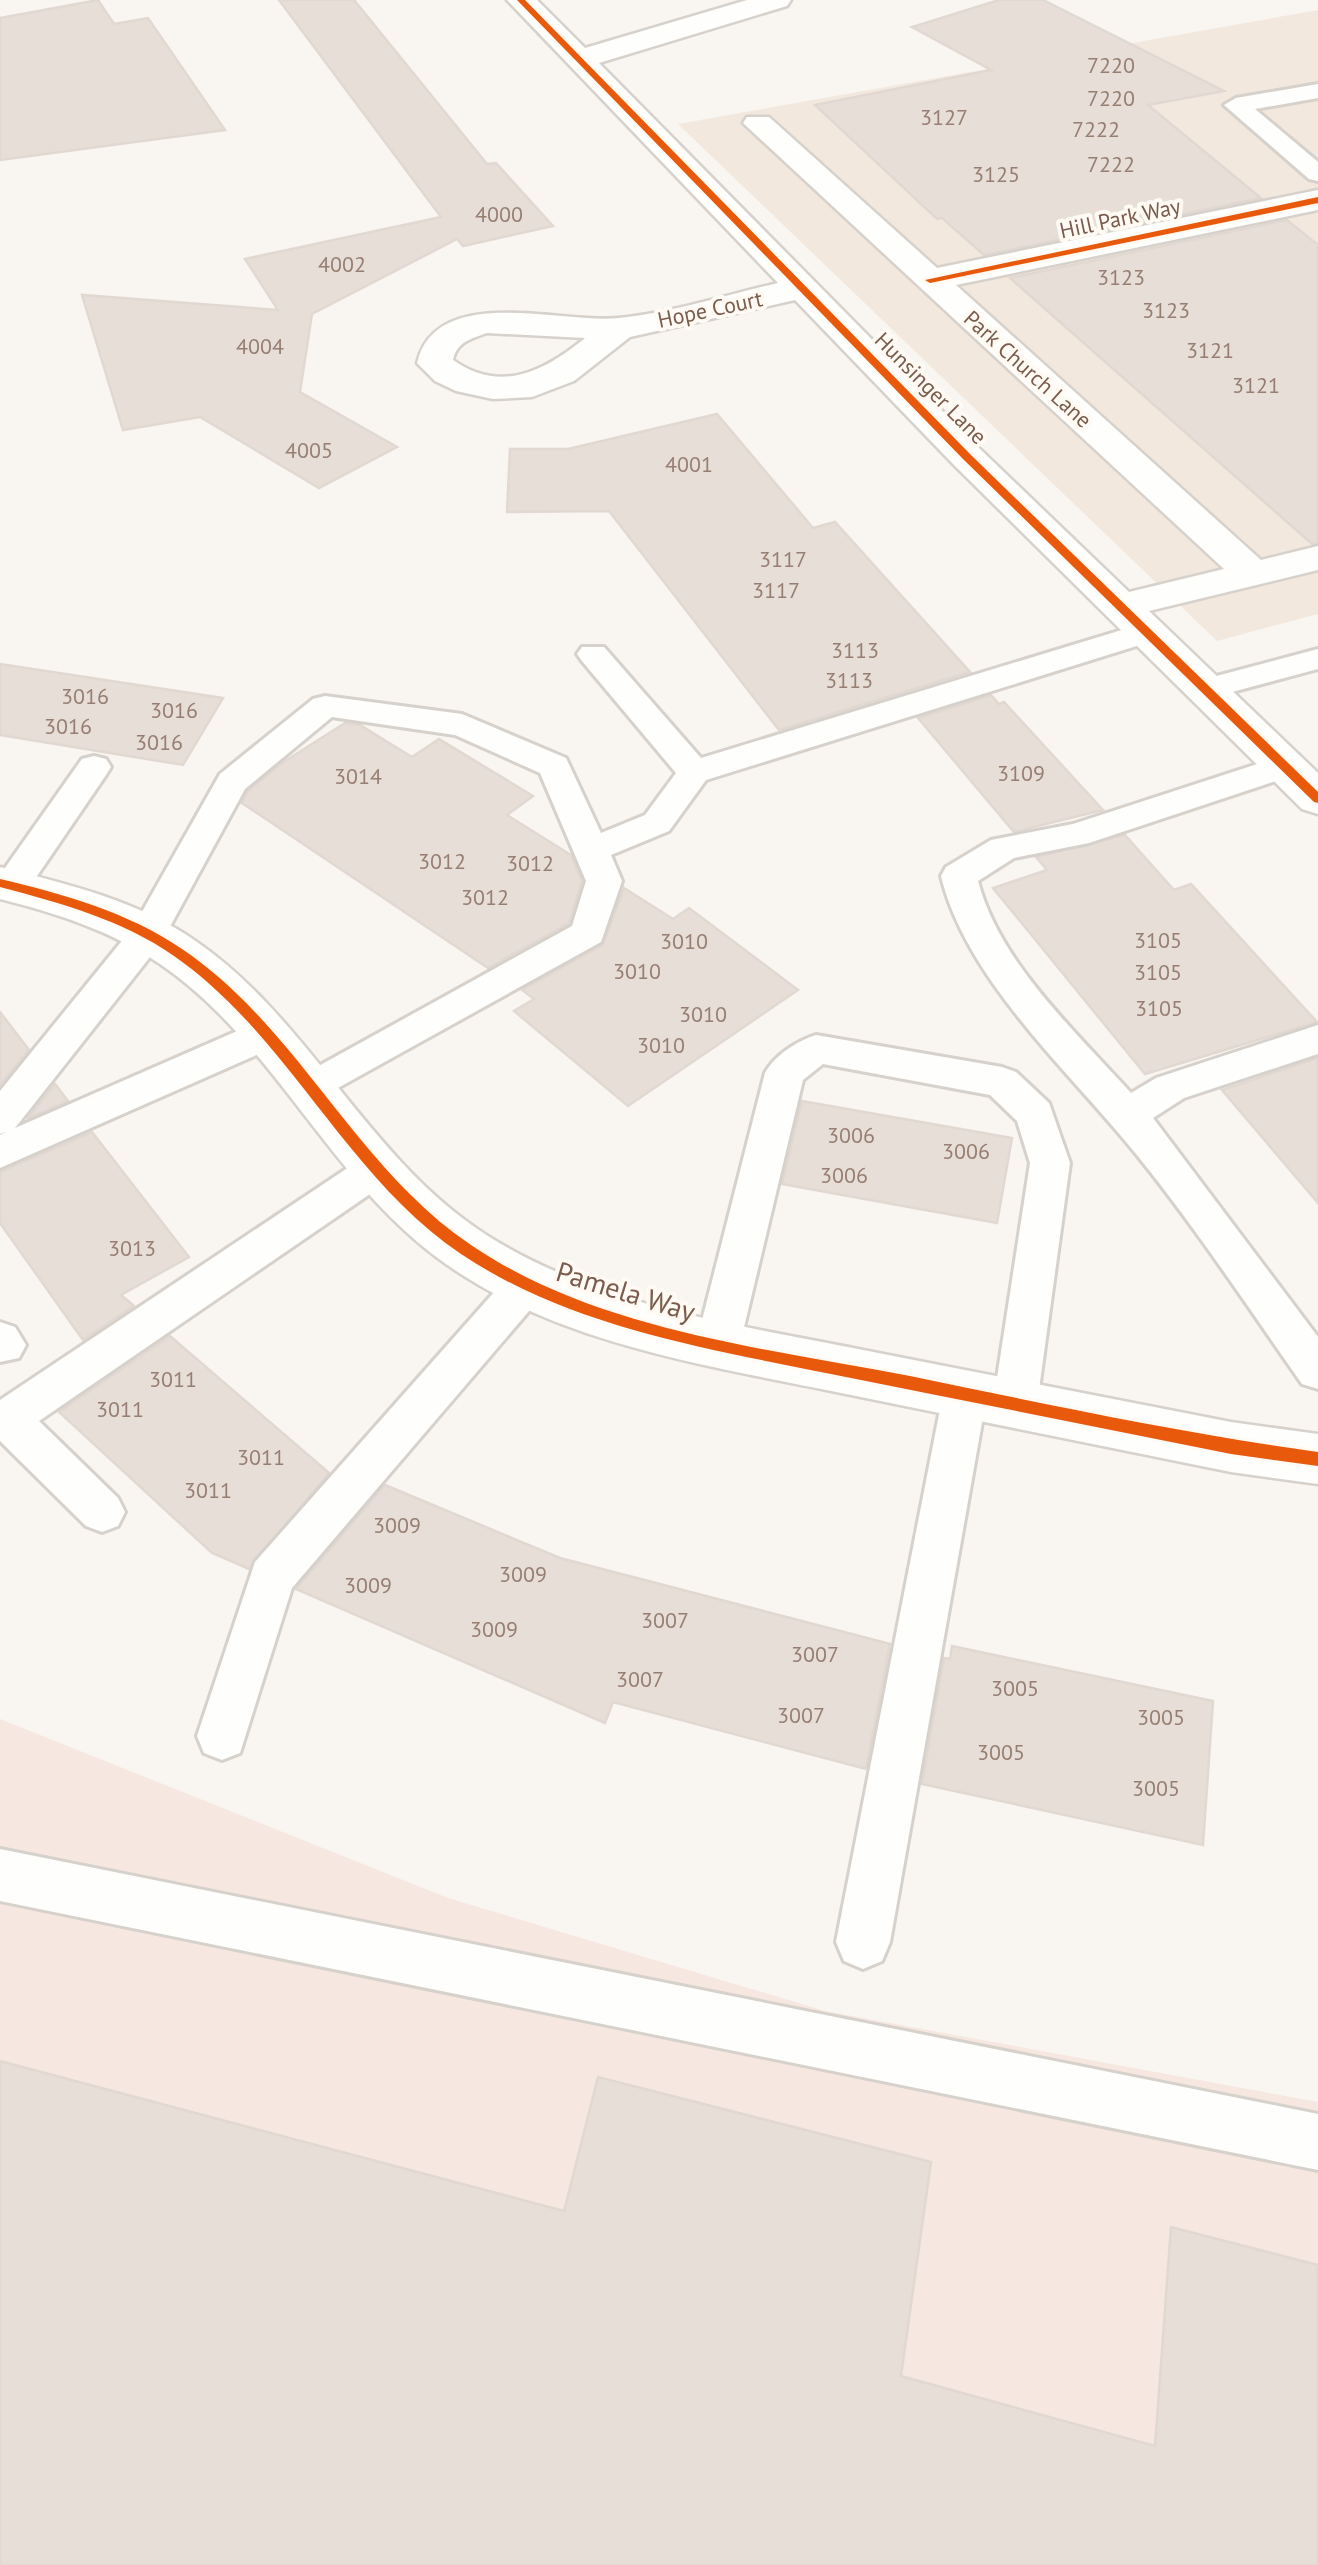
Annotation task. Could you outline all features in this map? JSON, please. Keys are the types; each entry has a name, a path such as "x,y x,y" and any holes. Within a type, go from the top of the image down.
{"street":[{"name":"Hunsinger Lane","path":"521,0 802,288 1318,799"},
{"path":"577,60 777,0"},
{"name":"Park Church Lane","path":"758,123 1254,574"},
{"name":"Hill Park Way","path":"930,280 1318,200"},
{"name":"Hope Court","path":"618,329 802,288"},
{"path":"1134,619 1254,574 1318,558"},
{"name":"Pamela Way","path":"6,885 60,897 148,934 199,967 265,1035 375,1170 463,1247 526,1285 598,1314 718,1344 1231,1447 1317,1459"}],"lane":[{"path":"1318,90 1236,105 1318,174"},
{"path":"591,850 657,822 694,772 1134,619"},
{"path":"593,654 694,772"},
{"path":"1206,689 1318,659"},
{"path":"0,1119 148,934 232,782 325,706 462,725 554,766 604,881 588,932 309,1089"},
{"path":"1286,766 1077,834 1004,848 959,876 959,896 1021,990 1127,1116 1318,1371"},
{"path":"6,885 94,767"},
{"path":"0,1152 265,1035"},
{"path":"1127,1116 1170,1088 1318,1039"},
{"path":"718,1344 785,1073 816,1048 1002,1082 1035,1114 1050,1163 990,1399 863,1942"},
{"path":"102,1512 8,1419 375,1170"},
{"path":"222,1736 272,1577 526,1285"},
{"path":"1317,1459 1318,1469"},
{"path":"0,1875 1318,2142"}],"shaded area":[{"path":"1318,10 1318,614 1217,641 678,124"},
{"path":"0,1719 448,1898 825,2011 1318,2102 1318,2565 0,2565"}],"building":[{"path":"98,0 114,24 148,18 225,130 0,160 0,18"},
{"path":"279,0 354,0 487,164 496,163 553,226 463,246 457,239 312,314 300,392 397,447 319,488 200,417 123,430 82,295 278,310 245,259 441,217"},
{"path":"999,0 1043,0 1224,91 1148,105 1261,198 984,255 942,218 937,219 815,105 991,70 912,27"},
{"path":"1287,220 1318,245 1318,543 1312,544 1010,278"},
{"path":"717,414 813,528 835,522 970,672 779,730 609,511 507,512 510,449 568,449"},
{"path":"0,664 223,698 183,765 0,735"},
{"path":"991,695 999,704 1004,702 1103,810 1014,832 918,718"},
{"path":"345,723 360,725 412,757 439,739 533,796 507,815 571,855 582,881 569,923 488,968 242,803 248,791 282,763"},
{"path":"1125,835 1174,890 1191,884 1317,1022 1145,1074 993,888 1047,870 1036,857"},
{"path":"624,888 673,919 689,908 798,990 628,1106 514,1011 534,999 522,990 603,945"},
{"path":"0,1012 29,1050 0,1085"},
{"path":"1318,1058 1318,1203 1222,1090"},
{"path":"55,1084 68,1101 27,1119"},
{"path":"802,1101 1012,1138 997,1223 782,1184"},
{"path":"92,1132 189,1257 121,1295 134,1306 83,1340 0,1223 0,1172"},
{"path":"170,1336 329,1473 249,1569 212,1553 59,1412"},
{"path":"385,1485 560,1558 890,1644 866,1769 613,1702 605,1723 296,1589"},
{"path":"952,1646 1213,1701 1203,1845 922,1784 944,1658 950,1659"},
{"path":"0,2061 564,2211 598,2077 931,2162 901,2376 1155,2446 1171,2227 1318,2265 1318,2565 0,2565"}],"cycle path":[{"path":"521,0 967,457 1318,799"},
{"path":"930,280 1318,200"},
{"path":"0,883 53,897 131,926 200,969 268,1037 360,1150 427,1219 465,1249 553,1296 600,1314 697,1340 1231,1447 1318,1459"}]}
